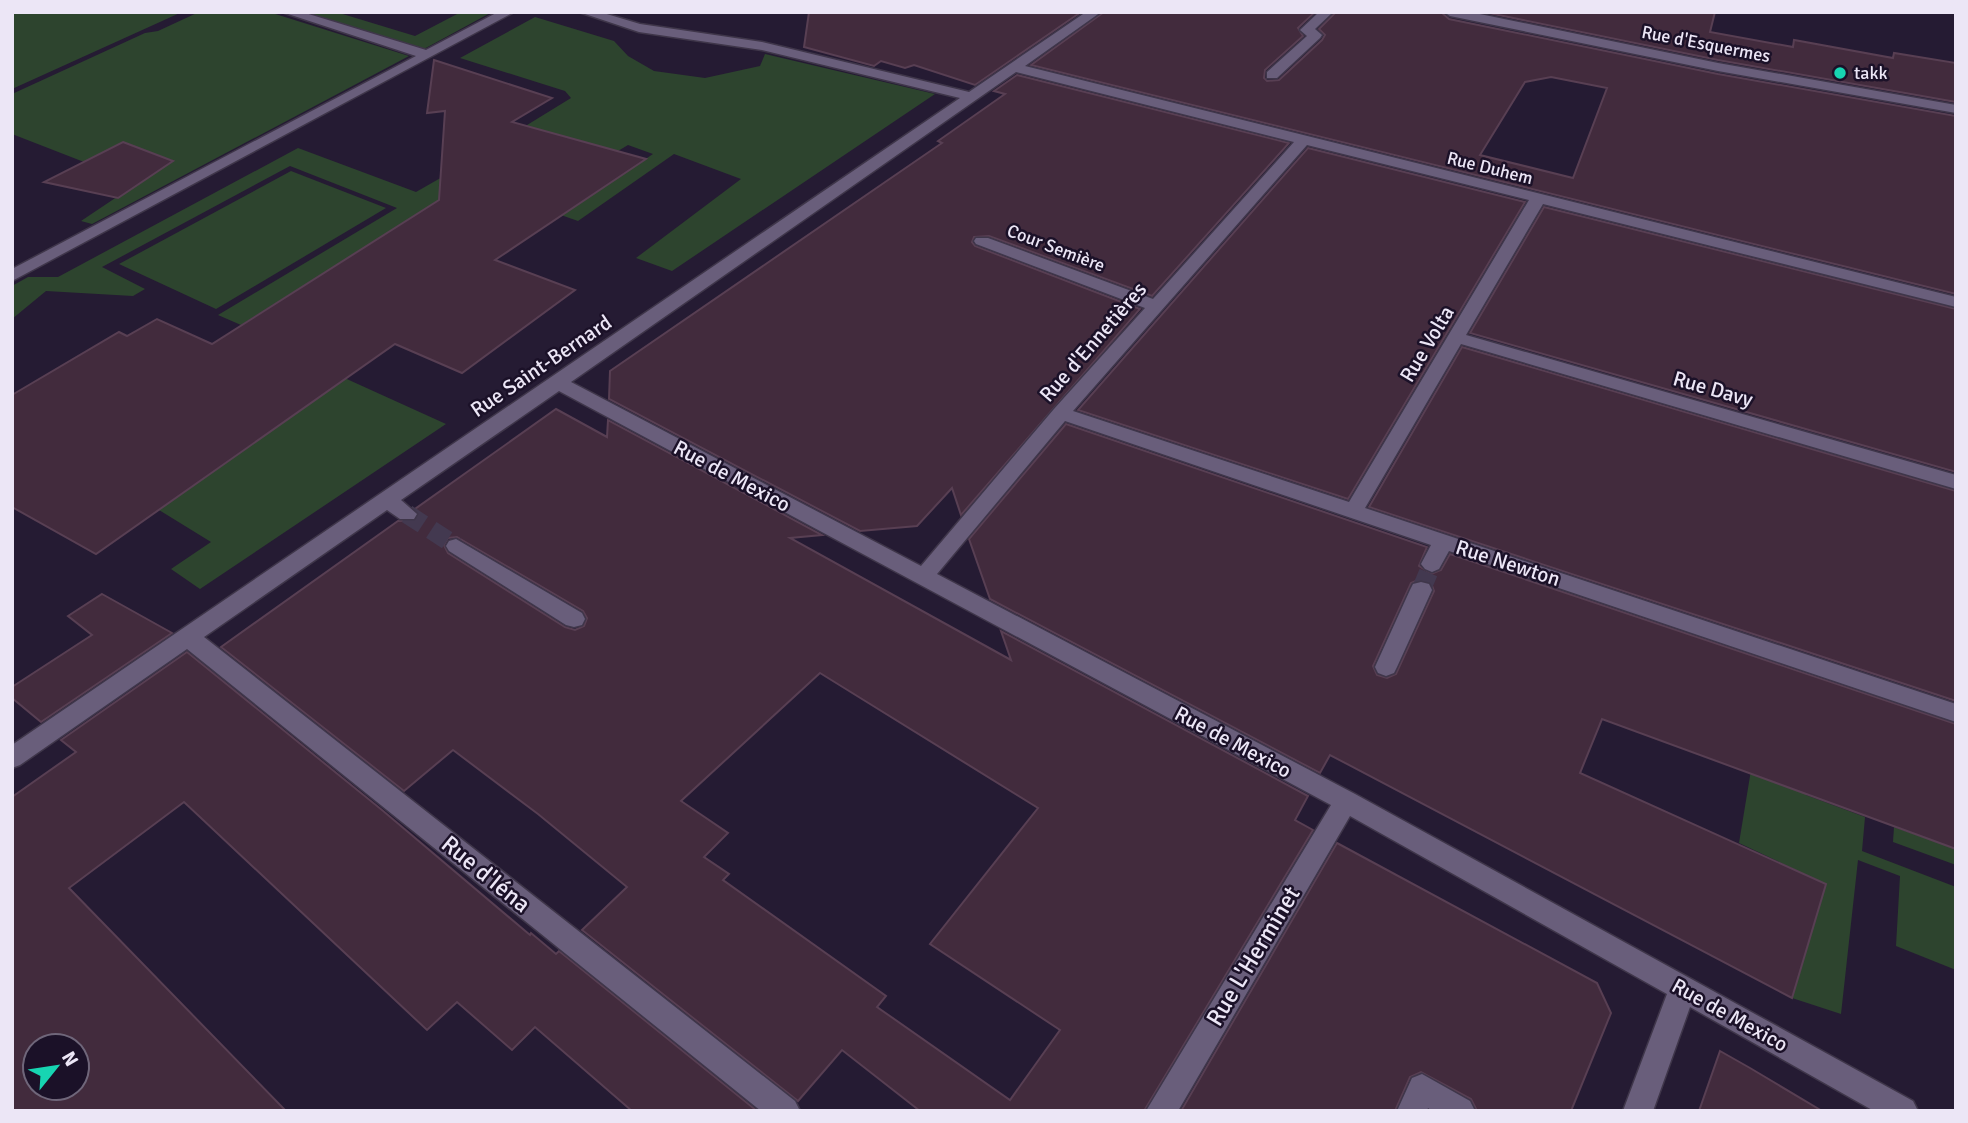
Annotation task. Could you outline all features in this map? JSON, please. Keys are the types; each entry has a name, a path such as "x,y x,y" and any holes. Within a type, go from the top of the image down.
{"street":[{"path":"288,12 427,55"},
{"path":"12,276 508,12"},
{"path":"585,12 639,28 762,46 946,89 972,98"},
{"name":"Rue Saint-Bernard","path":"12,758 1096,12"},
{"path":"1272,75 1315,36 1307,30 1327,12"},
{"name":"Rue d'Esquermes","path":"1450,12 1547,26 1718,66 1956,109"},
{"name":"Rue Duhem","path":"1015,68 1537,200 1956,302"},
{"name":"Rue d'Ennetières","path":"923,577 1061,413 1303,141"},
{"name":"Rue Volta","path":"1354,510 1458,338 1537,200"},
{"name":"Cour Semière","path":"982,241 1155,306"},
{"name":"Rue Davy","path":"1458,338 1956,482"},
{"name":"Rue de Mexico","path":"557,382 1346,801 1903,1111"},
{"name":"Rue Newton","path":"1061,413 1956,713"},
{"path":"386,500 407,514"},
{"path":"1432,564 1443,541"},
{"path":"456,546 574,619"},
{"path":"1386,667 1421,590"},
{"name":"Rue d'Iéna","path":"188,637 785,1111"},
{"name":"Rue L'Herminet","path":"1161,1111 1346,801"},
{"path":"1638,1111 1683,989"},
{"path":"1412,1111 1422,1088 1460,1111"}],"green space":[{"path":"12,12 182,12 12,89"},
{"path":"199,12 269,12 409,56 92,224 81,221 172,160 123,143 84,162 12,134 12,94 145,33 158,31"},
{"path":"305,12 336,12 415,36 461,12 492,12 424,49"},
{"path":"535,17 614,41 628,56 654,71 705,78 760,66 765,54 935,94 672,271 636,258 741,179 674,154 578,221 521,201 569,210 653,154 628,145 618,151 607,148 593,157 462,165 571,98 565,91 460,58"},
{"path":"298,148 416,192 444,176 486,191 421,212 241,325 218,315 397,208 290,166 102,267 145,289 133,296 46,291 12,319 12,286 28,277 58,277"},
{"path":"291,171 386,208 216,309 119,264"},
{"path":"296,356 446,424 200,589 171,569 211,542 159,510"},
{"path":"1752,764 1806,785 1806,795 1865,817 1862,851 1956,887 1956,970 1896,946 1900,876 1858,860 1841,1014 1792,998 1826,884 1739,843"},
{"path":"1894,827 1956,849 1956,865 1893,842"}],"building":[{"path":"809,12 1081,12 975,85 914,65 905,68 881,61 874,66 804,47"},
{"path":"1104,12 1315,12 1298,28 1303,36 1265,70 1264,78 1267,81 1279,80 1322,40 1325,35 1319,29 1336,12 1441,12 1449,19 1718,74 1956,116 1956,294 1031,65","holes":["1551,77 1607,88 1573,178 1480,155 1525,82"]},
{"path":"1484,12 1715,12 1710,32 1793,47 1794,40 1893,58 1894,53 1956,63 1956,102 1718,60"},
{"path":"434,60 552,98 512,122 646,159 495,260 575,290 462,373 395,344 96,554 12,507 12,395 119,332 127,336 157,319 212,344 439,200 445,111 427,113"},
{"path":"1017,75 1289,143 1152,296 989,236 974,237 972,242 975,246 1140,309 961,515 952,488 917,526 860,531 609,399 610,371 942,143 938,141 1005,94 994,91"},
{"path":"123,142 173,161 118,198 44,182"},
{"path":"1308,148 1525,202 1348,499 1078,410"},
{"path":"1544,207 1956,309 1956,472 1470,333"},
{"path":"1462,347 1956,491 1956,701 1369,507"},
{"path":"556,409 607,437 608,420 822,535 790,538 1011,660 1001,631 1308,796 1295,820 1313,830 1144,1111 920,1111 842,1050 798,1101 582,930 627,887 538,814 453,750 404,791 221,647 398,521 416,520 420,514 415,509","holes":["457,537 583,611 587,618 584,626 575,630 565,627 448,553 444,545 448,538","820,673 1038,808 930,944 1060,1030 1010,1100 877,1007 886,996 723,880 729,874 704,857 728,833 681,801"]},
{"path":"1066,424 1427,547 1419,566 1431,574 1441,570 1450,554 1956,724 1956,849 1602,719 1580,773 1826,884 1792,998 1330,755 1320,773 990,599 969,539","holes":["1420,579 1431,583 1434,591 1396,674 1387,678 1377,675 1373,666 1411,583"]},
{"path":"102,594 172,633 41,722 12,698 12,687 92,635 68,616"},
{"path":"187,652 382,810 530,935 531,933 556,954 559,951 757,1111 632,1111 535,1027 512,1050 457,1002 427,1030 184,802 69,888 286,1111 12,1111 12,797 76,752 61,740"},
{"path":"1337,843 1597,983 1611,1013 1571,1111 1477,1111 1471,1099 1421,1072 1410,1077 1395,1111 1181,1111"},
{"path":"1720,1051 1750,1068 1822,1111 1699,1111"}],"tunnel":[{"path":"407,514 456,546"},
{"path":"1421,590 1432,564"}],"place":[{"name":"takk","path":"1840,73"}]}
